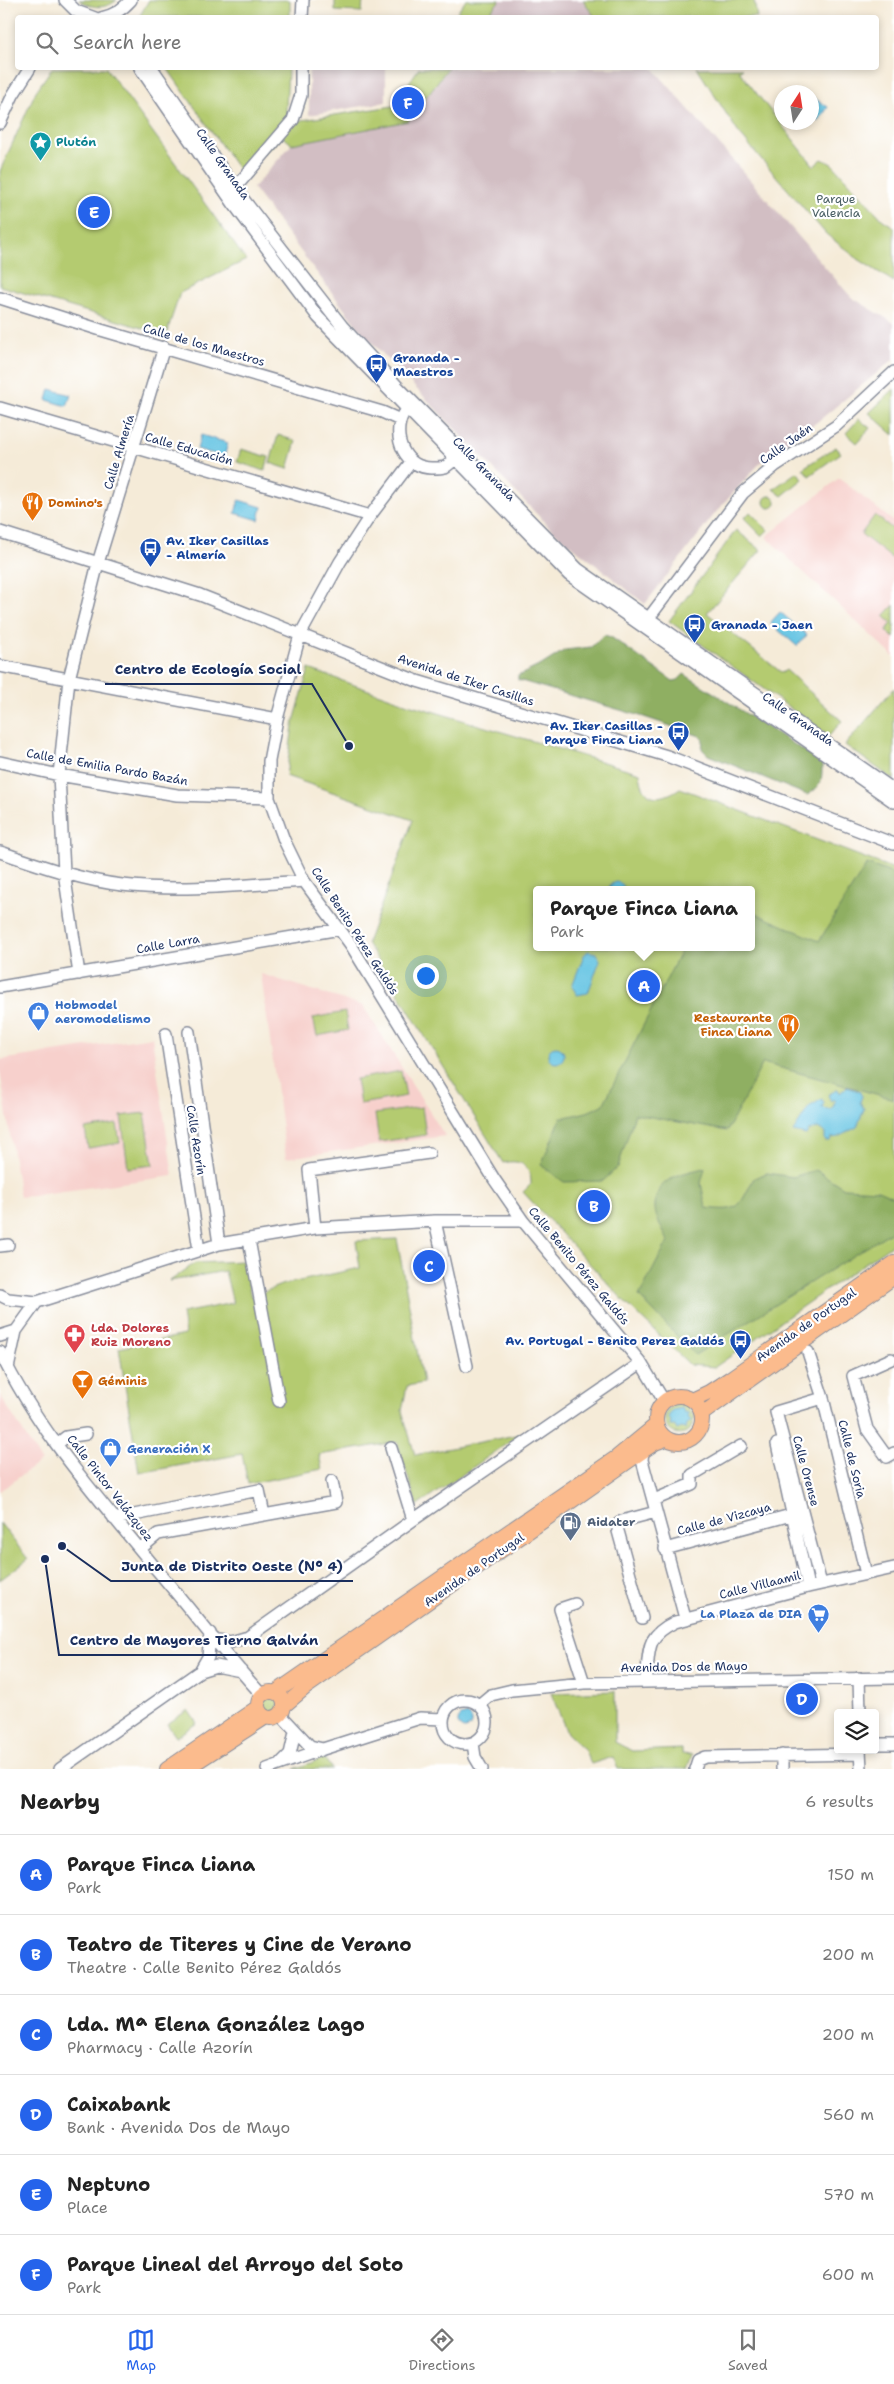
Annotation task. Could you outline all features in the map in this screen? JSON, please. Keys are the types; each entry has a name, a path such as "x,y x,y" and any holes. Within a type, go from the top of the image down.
{"main road":[{"name":"Avenida de Portugal","path":"692,1400 729,1379 894,1264"},
{"name":"Avenida de Portugal","path":"702,1414 802,1347 894,1277"},
{"path":"678,1396 692,1400 702,1414 700,1429 689,1440 674,1442 666,1439 656,1425 657,1412 664,1401 678,1396"},
{"name":"Avenida de Portugal","path":"276,1692 618,1457 656,1425"},
{"name":"Avenida de Portugal","path":"283,1710 305,1688 643,1451 655,1443 666,1439"},
{"path":"186,1769 250,1726 262,1706 272,1691 276,1692 284,1700 283,1710 274,1718 262,1706"},
{"path":"167,1769 262,1706"}],"street":[{"path":"302,15 303,0"},
{"path":"69,4 85,15"},
{"path":"112,15 127,9"},
{"path":"0,123 13,94 29,70"},
{"name":"Calle Granada","path":"141,70 233,203 318,317 406,408 578,569 894,790"},
{"name":"Calle Granada","path":"153,70 235,188 342,326 568,575 894,802"},
{"path":"235,188 293,120 296,105 302,95 301,70"},
{"name":"Calle de los Maestros","path":"0,298 382,412 400,420"},
{"name":"Calle Almería","path":"79,974 64,872 59,775 69,679 98,564 164,347"},
{"name":"Calle Jaén","path":"648,619 743,493 775,466 836,426 894,372"},
{"name":"Calle Educación","path":"0,408 370,516"},
{"path":"406,408 400,420 398,435 402,450 411,462 428,468 444,468 459,456"},
{"name":"Calle Benito Pérez Galdós","path":"411,462 370,516 340,562 300,635 269,761 269,798 284,840 304,881 340,929 494,1179 522,1221 641,1362 664,1401"},
{"name":"Avenida de Iker Casillas","path":"0,532 200,595 417,681 667,756 894,844"},
{"path":"0,666 278,720"},
{"name":"Calle de Emilia Pardo Bazán","path":"0,762 59,775 177,795 269,798"},
{"path":"0,852 64,872 120,885 184,889 304,881"},
{"name":"Calle Larra","path":"0,987 340,929"},
{"name":"Calle Azorín","path":"189,1032 219,1244"},
{"name":"Calle Azorín","path":"166,1034 199,1250"},
{"path":"315,1228 309,1170 429,1153"},
{"path":"435,1221 466,1366"},
{"path":"3,1298 37,1302 219,1244 315,1228 435,1221 522,1221"},
{"path":"249,1240 279,1400"},
{"path":"3,1298 19,1309 22,1321"},
{"path":"8,1368 16,1331 37,1302"},
{"path":"0,1336 16,1331"},
{"name":"Calle de Soria","path":"802,1347 823,1398 866,1574"},
{"name":"Calle Pintor Velázquez","path":"0,1352 37,1417 114,1519 241,1671 262,1706"},
{"path":"891,1359 853,1376 867,1429 886,1457 894,1453"},
{"path":"200,1671 208,1656 213,1637 231,1642 248,1637 412,1520 641,1362"},
{"name":"Calle Orense","path":"821,1584 776,1412 823,1398"},
{"path":"57,1444 66,1437 86,1434"},
{"path":"777,1444 808,1587"},
{"path":"642,1618 618,1531 618,1524 655,1506 692,1484 692,1475 741,1446"},
{"path":"391,1448 412,1520"},
{"path":"643,1451 642,1460 685,1618"},
{"path":"140,1549 158,1534 336,1502 332,1482"},
{"path":"114,1519 259,1490 264,1515"},
{"name":"Calle de Vizcaya","path":"665,1549 791,1515"},
{"name":"Calle Villaamil","path":"646,1681 650,1646 660,1629 685,1618 808,1587 894,1568"},
{"path":"575,1604 560,1609 584,1683"},
{"path":"60,1769 200,1671 216,1666 241,1671"},
{"path":"860,1678 860,1709"},
{"name":"Avenida Dos de Mayo","path":"479,1705 491,1696 512,1690 584,1683 894,1678"},
{"path":"460,1700 467,1700 479,1705 487,1718 487,1726 480,1739 473,1743 458,1744 451,1740 443,1726 443,1719 448,1707 460,1700"},
{"path":"283,1710 295,1732 310,1746 322,1749"},
{"path":"267,1769 322,1749 420,1718 443,1719"},
{"path":"281,1763 290,1754 295,1732"},
{"path":"473,1743 475,1757 482,1769"},
{"path":"879,1744 894,1744"},
{"path":"695,1769 698,1760 705,1757 834,1753"},
{"path":"860,1754 861,1769"},
{"path":"782,1755 782,1769"}],"shaded area":[{"path":"500,0 582,0 593,15 489,15"},
{"path":"309,70 386,70 386,102 309,115"},
{"path":"447,70 655,70 851,297 894,323 894,359 817,422 761,462 717,511 645,604 552,530 360,330 253,188 292,144 408,121"},
{"path":"839,478 894,522 894,657 766,537"},
{"path":"261,974 363,1006 445,1136 286,1158"},
{"path":"152,1037 173,1176 20,1197 0,1072 0,1060"},
{"path":"0,1395 41,1461 0,1491"}],"green space":[{"path":"79,0 117,0 103,7 98,7 88,5"},
{"path":"149,0 290,0 290,15 140,15"},
{"path":"335,0 363,0 362,12 335,11"},
{"path":"466,0 500,0 488,15 455,15"},
{"path":"583,0 754,0 757,15 594,15"},
{"path":"51,70 107,70 246,260 180,293 166,335 0,286 0,171 36,91"},
{"path":"168,70 288,70 286,110 296,121 393,106 418,70 446,70 408,121 292,144 283,137 240,172"},
{"name":"Parque Valencia","path":"698,70 740,70 739,71 774,115 774,130 786,130 814,166 822,159 832,164 883,220 894,227 894,282 858,259 826,234 738,132"},
{"path":"894,389 894,435 869,413"},
{"path":"859,419 870,428 857,443 846,433"},
{"path":"278,435 296,441 288,469 270,463"},
{"path":"836,447 841,453 809,476 803,468"},
{"path":"241,449 269,457 265,471 237,462"},
{"path":"797,472 803,479 782,496 773,489"},
{"path":"770,496 776,502 770,508 764,502"},
{"path":"750,512 768,530 762,536 744,518"},
{"path":"875,515 894,530 894,560 861,534"},
{"path":"736,530 761,550 707,613 782,673 786,670 842,721 829,736 669,621"},
{"path":"894,605 894,638 886,631 892,623 884,616"},
{"path":"604,635 611,637 673,681 678,680 684,674 822,762 821,782 819,785 807,795 708,755 702,749 703,740 700,736 644,717 518,680 518,676 543,664 565,650 591,647"},
{"path":"309,669 408,704 640,773 644,789 653,796 666,796 680,788 894,869 894,1243 715,1367 690,1365 626,1303 523,1192 531,1184 531,1177 527,1168 520,1163 503,1163 367,943 413,820 286,776 293,725"},
{"path":"894,688 894,780 845,745"},
{"path":"867,864 894,874 894,1099 763,1063 727,1131 635,1114 618,1167 603,1181 564,1182 541,1165 561,1118 587,1112 603,1105 681,951 755,951 755,913 819,941"},
{"path":"345,1012 348,1030 317,1036 313,1018"},
{"path":"401,1071 406,1096 360,1104 356,1079"},
{"path":"422,1107 426,1135 379,1142 375,1114"},
{"path":"145,1113 153,1165 128,1168 121,1116"},
{"path":"117,1124 120,1143 88,1148 85,1129"},
{"path":"705,1168 701,1183 706,1208 726,1209 737,1206 745,1196 754,1178 767,1173 793,1177 816,1170 844,1188 878,1190 894,1197 894,1230 695,1355 639,1296 668,1241 655,1212 656,1198 659,1190 664,1183 679,1175"},
{"path":"397,1239 423,1383 407,1386 402,1411 415,1455 521,1434 417,1506 397,1442 319,1455 322,1469 248,1484 242,1454 139,1473 119,1348 185,1335 182,1313 233,1303 225,1271 170,1281 195,1263 243,1261 251,1297 281,1285 360,1268 356,1241"},
{"path":"677,1404 687,1406 695,1417 690,1430 678,1434 669,1430 665,1421 668,1409"},
{"path":"0,1523 28,1559 0,1580"},
{"path":"615,1691 615,1742 632,1751 682,1749 682,1754 692,1755 687,1769 618,1769 613,1757 591,1764 584,1749 567,1733 551,1693"},
{"path":"271,1696 277,1698 279,1704 277,1710 271,1712 265,1710 263,1704 265,1698"},
{"path":"188,1710 197,1723 176,1737 167,1724"},
{"path":"324,1758 332,1769 294,1769"}],"water":[{"path":"819,101 828,107 819,120"},
{"path":"50,389 71,395 67,406 47,400"},
{"path":"201,435 228,443 224,457 197,449"},
{"path":"239,500 262,507 259,520 235,513"},
{"path":"780,612 807,635 797,646 770,623"},
{"path":"617,882 623,886 610,886"},
{"path":"588,951 596,953 600,960 588,993 577,995 572,986 584,955"},
{"path":"553,1047 559,1047 564,1052 562,1061 553,1063 548,1058 548,1052"},
{"path":"847,1087 859,1091 862,1096 860,1102 864,1109 857,1127 838,1137 831,1138 830,1141 825,1141 825,1132 818,1128 808,1131 806,1135 793,1132 809,1107 822,1099 824,1104 821,1107 828,1110 832,1109 835,1102 834,1099 831,1101 828,1095 838,1089 840,1093"},
{"path":"682,1408 684,1412 689,1413 688,1417 691,1421 687,1424 686,1429 681,1428 677,1430 675,1426 670,1426 671,1421 668,1417 673,1410"},
{"path":"465,1715 470,1717 472,1722 470,1727 465,1729 460,1727 458,1722 460,1717"}],"place":[{"name":"Parque Lineal del Arroyo del Soto","path":"408,103"},
{"name":"Plutón","path":"40,161"},
{"name":"Neptuno","path":"94,212"},
{"name":"Granada - Maestros","path":"377,384"},
{"name":"Domino's","path":"32,522"},
{"name":"Av. Iker Casillas - Almería","path":"150,567"},
{"name":"Granada - Jaen","path":"695,644"},
{"name":"Centro de Ecología Social","path":"349,746"},
{"name":"Av. Iker Casillas - Parque Finca Liana","path":"679,752"},
{"name":"Parque Finca Liana","path":"644,986"},
{"name":"Hobmodel aeromodelismo","path":"39,1031"},
{"name":"Restaurante Finca Liana","path":"788,1044"},
{"name":"Teatro de Titeres y Cine de Verano","path":"594,1206"},
{"name":"Lda. Mª Elena González Lago","path":"429,1266"},
{"name":"Lda. Dolores Ruiz Moreno","path":"75,1354"},
{"name":"Av. Portugal - Benito Perez Galdós","path":"740,1360"},
{"name":"Géminis","path":"82,1400"},
{"name":"Generación X","path":"111,1468"},
{"name":"Aidater","path":"571,1541"},
{"name":"Junta de Distrito Oeste (Nº 4)","path":"62,1546"},
{"name":"Centro de Mayores Tierno Galván","path":"45,1559"},
{"name":"La Plaza de DIA","path":"818,1633"},
{"name":"Caixabank","path":"802,1699"}]}
